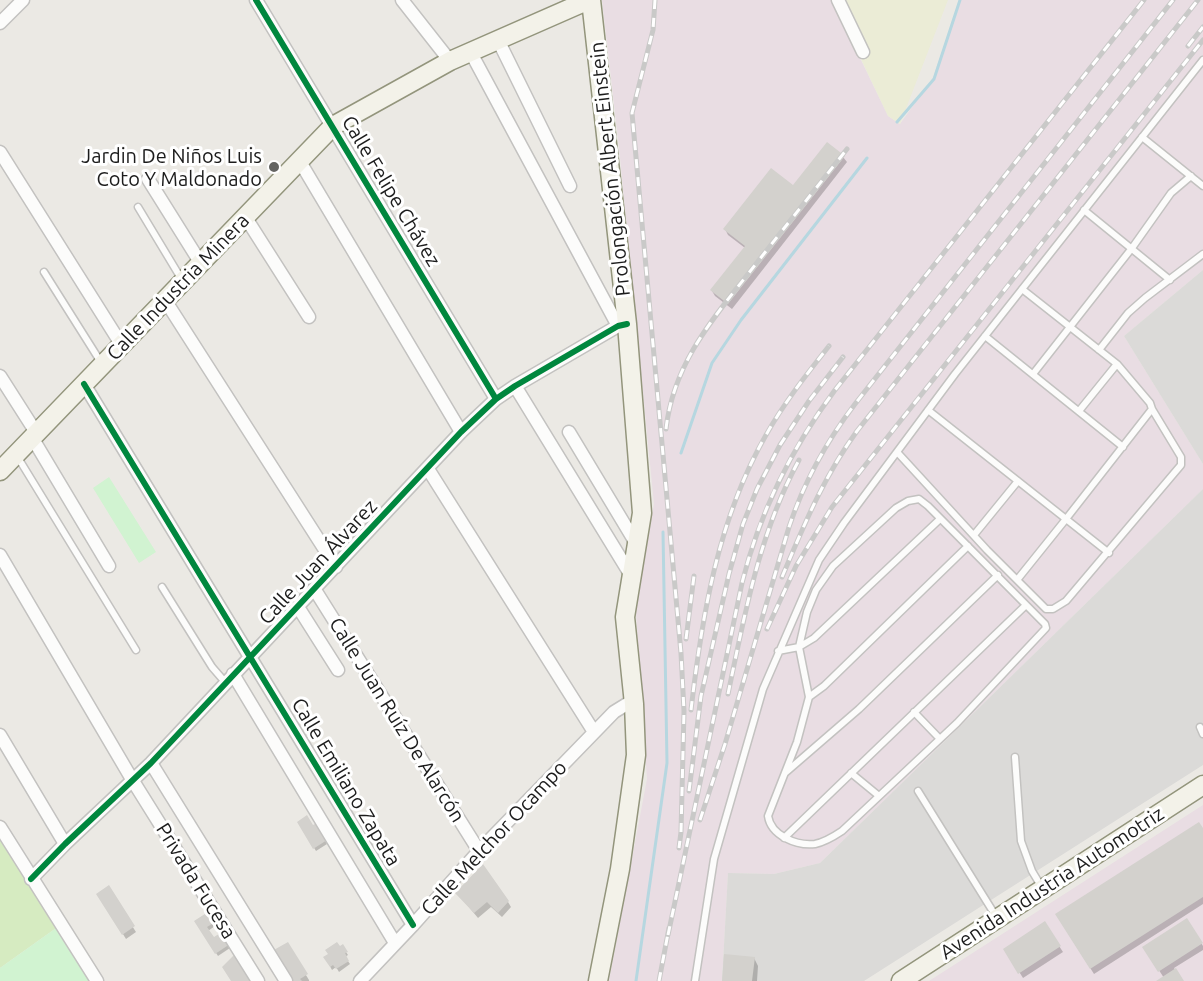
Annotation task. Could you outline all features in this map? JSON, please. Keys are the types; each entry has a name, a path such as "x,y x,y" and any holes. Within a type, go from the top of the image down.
{"main road":[{"name":"Calle Industria Minera","path":"0,471 333,126 470,51 590,0"},
{"name":"Prolongación Albert Einstein","path":"590,0 642,513 625,617 634,704 636,755 629,814 598,981"},
{"name":"Avenida Industria Automotriz","path":"901,981 1203,785"}],"street":[{"path":"0,22 23,0"},
{"name":"Calle Felipe Chávez","path":"256,0 496,399"},
{"path":"402,0 450,61"},
{"path":"838,0 863,52"},
{"path":"498,40 570,186"},
{"path":"470,51 622,325"},
{"path":"0,152 121,344"},
{"path":"299,160 461,432"},
{"path":"148,179 200,262"},
{"path":"246,218 309,317"},
{"path":"165,300 336,567"},
{"name":"Calle Juan Álvarez","path":"31,879 151,763 461,432 496,399 622,325"},
{"path":"0,376 109,566"},
{"name":"Calle Emiliano Zapata","path":"84,384 413,925"},
{"path":"515,386 632,577"},
{"path":"569,432 637,545"},
{"path":"428,469 594,732"},
{"name":"Privada Fucesa","path":"0,555 133,781 258,981"},
{"name":"Calle Juan Ruíz De Alarcón","path":"315,590 479,851"},
{"path":"298,607 338,670"},
{"path":"229,678 395,943"},
{"name":"Calle Melchor Ocampo","path":"360,981 479,851 594,732 619,708 627,704 634,704"},
{"path":"0,735 65,844"},
{"path":"151,763 286,981"},
{"path":"0,827 97,981"}],"lane":[{"path":"695,981 714,859 763,689 823,554 928,410 1203,60"},
{"path":"1142,137 1203,186"},
{"path":"1033,374 1132,248 1171,193 1191,176"},
{"path":"138,207 183,280"},
{"path":"1084,210 1170,280"},
{"path":"1099,350 1128,313 1203,254"},
{"path":"44,272 102,365"},
{"path":"897,452 1046,609 1053,609 1066,601 1181,465 1181,457 1148,400 1117,364 1022,289"},
{"path":"985,336 1123,447"},
{"path":"1079,411 1117,364"},
{"path":"928,410 1108,553"},
{"path":"1017,580 1152,410"},
{"path":"16,454 136,650"},
{"path":"974,535 1018,481"},
{"path":"919,499 940,519 1045,624 1045,630 940,739 842,831 812,844 784,838 772,829 768,816 797,742 809,697 799,647 807,612 822,579 896,508 908,501 919,499"},
{"path":"778,651 799,647 819,635 940,519"},
{"path":"809,697 824,686 968,546"},
{"path":"785,773 859,709 998,575"},
{"path":"162,587 212,667 229,678"},
{"path":"784,838 1026,604"},
{"path":"914,712 940,739"},
{"path":"1015,757 1021,841 1032,871 1043,889"},
{"path":"851,773 879,796"},
{"path":"918,791 997,919"}],"shaded area":[{"path":"602,0 832,0 888,116 900,124 935,75 960,0 1203,0 1203,270 1124,336 1203,464 1203,489 820,863 774,874 728,873 722,981 609,981 647,779 636,612 654,504 619,147"},
{"path":"1203,270 1203,464 1124,336"},
{"path":"1203,489 1203,765 864,981 722,981 728,873 774,874 820,863"},
{"path":"1203,805 1203,981 929,981 1010,929"}],"green space":[{"path":"833,0 948,0 900,124 888,116"},
{"path":"109,477 156,552 139,563 93,488"},
{"path":"0,830 59,926 0,968"},
{"path":"59,926 93,981 0,981 0,968"}],"building":[{"path":"827,142 845,156 728,304 710,290 745,246 723,229 771,168 793,185"},
{"path":"307,815 313,825 317,823 327,840 313,849 297,822"},
{"path":"1199,822 1203,828 1203,897 1090,969 1055,914"},
{"path":"483,864 509,901 498,913 487,902 474,913 455,893"},
{"path":"109,885 135,926 122,935 96,894"},
{"path":"208,912 215,922 207,927 214,937 222,932 230,944 215,954 194,921"},
{"path":"1187,918 1203,943 1158,972 1142,947"},
{"path":"1045,921 1061,946 1018,974 1003,949"},
{"path":"288,942 308,974 300,979 302,981 291,981 272,951"},
{"path":"337,942 340,946 343,944 348,952 345,953 349,961 336,969 333,965 330,967 323,957 328,954 325,950"},
{"path":"235,954 251,981 231,981 222,967"},
{"path":"724,954 755,957 752,981 722,981"},
{"path":"1176,968 1184,981 1156,981"}],"waterway":[{"path":"897,122 934,79 960,0"},
{"path":"681,453 712,363 741,320 867,158"},
{"path":"636,981 667,763 663,532"}],"railway":[{"path":"655,0 653,30 632,113 681,653 684,711 679,848"},
{"path":"668,935 742,583 758,531 791,458 835,390 1144,0"},
{"path":"700,820 725,744 789,527 809,478 825,448 855,404 1173,0"},
{"path":"782,577 824,484 857,431 1198,0"},
{"path":"1188,46 1203,27"},
{"path":"767,629 796,566 832,507 1203,40"},
{"path":"666,429 678,381 700,338 728,299 847,149"},
{"path":"691,710 707,603 724,534 736,500 749,467 773,423 829,346"},
{"path":"689,791 701,696 743,524 757,489 780,445 809,401 843,357"},
{"path":"728,694 747,604 763,545 773,516 799,460"},
{"path":"686,639 694,576"},
{"path":"659,981 669,928"}],"cycle path":[{"path":"256,0 496,399"},
{"path":"31,879 151,763 461,432 496,399 618,326 627,324"},
{"path":"84,384 413,925"}],"place":[{"name":"Jardin De Niños Luis Coto Y Maldonado","path":"274,167"}]}
